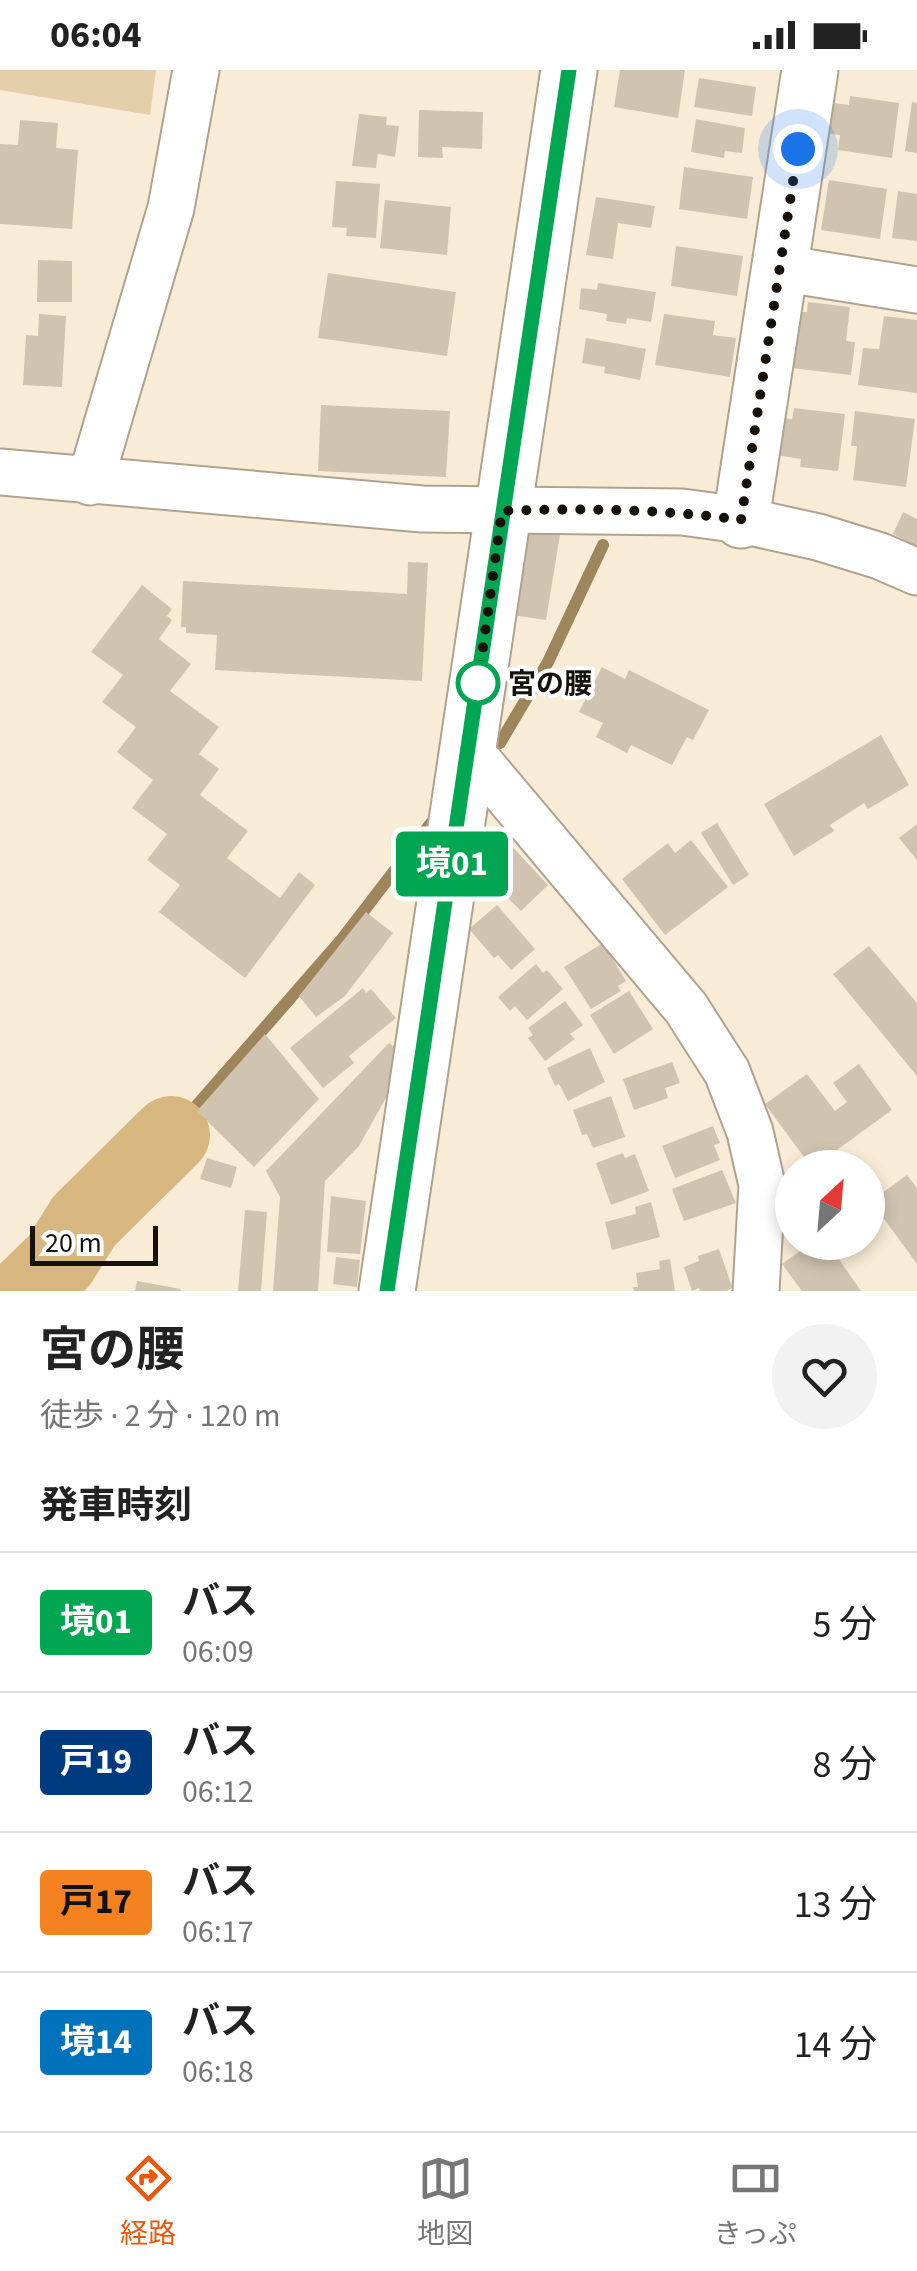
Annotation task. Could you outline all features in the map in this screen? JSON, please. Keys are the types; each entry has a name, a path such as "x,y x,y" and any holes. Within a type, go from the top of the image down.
{"main road":[{"path":"387,1291 569,70"},
{"path":"741,520 810,70"}],"street":[{"path":"90,482 171,208 196,70"},
{"path":"780,268 917,290"},
{"path":"0,472 422,509 682,512 741,520 880,556 917,572"},
{"path":"469,750 686,1008 726,1072 750,1132 762,1185 756,1291"}],"shaded area":[{"path":"0,70 156,70 150,115 0,90"}],"building":[{"path":"620,70 685,70 678,118 614,107"},
{"path":"699,78 756,87 752,116 694,107"},
{"path":"850,96 899,103 892,158 838,150 840,135 830,134 834,103 849,105"},
{"path":"912,102 917,103 917,153 905,151"},
{"path":"419,110 483,112 482,149 442,147 443,158 418,157"},
{"path":"359,114 387,117 386,125 399,126 395,157 378,154 376,168 352,166"},
{"path":"696,119 745,128 742,153 725,151 724,158 691,152"},
{"path":"20,120 58,123 56,148 78,150 72,229 0,224 0,144 18,145"},
{"path":"684,167 753,177 747,219 679,209"},
{"path":"829,180 887,189 880,239 821,230"},
{"path":"336,181 380,184 376,238 346,236 347,228 332,227"},
{"path":"898,191 917,194 917,241 892,238"},
{"path":"596,197 655,206 651,228 618,223 613,259 586,255"},
{"path":"385,200 451,207 447,255 380,248"},
{"path":"676,246 743,256 737,296 671,286"},
{"path":"38,260 72,261 72,302 37,302"},
{"path":"328,273 456,292 447,356 318,338"},
{"path":"598,283 656,292 651,322 627,318 626,324 606,321 607,314 579,309 581,288 597,290"},
{"path":"808,302 850,307 846,341 855,342 851,375 791,368 798,312 807,312"},
{"path":"39,314 66,316 62,387 23,385 26,335 38,336"},
{"path":"664,314 715,321 713,335 736,338 730,377 655,365"},
{"path":"884,316 917,320 917,393 858,385 863,348 879,349"},
{"path":"586,338 646,349 640,380 604,373 605,367 582,363"},
{"path":"321,405 450,411 446,477 318,471"},
{"path":"794,408 845,414 838,471 800,467 801,459 776,455 781,418 792,419"},
{"path":"855,411 915,419 906,487 853,480 857,446 851,446"},
{"path":"903,512 917,519 917,551 911,548 913,544 893,534"},
{"path":"526,530 560,535 546,620 512,615"},
{"path":"408,562 428,563 422,681 215,670 217,635 186,633 186,627 181,627 183,581 407,594"},
{"path":"142,585 172,609 167,616 172,620 159,639 191,664 170,691 219,727 199,754 219,769 200,795 248,831 227,858 280,898 299,872 315,885 245,978 159,912 180,885 147,860 167,834 132,808 153,780 117,752 136,727 102,702 123,675 91,652"},
{"path":"602,667 625,679 629,670 709,710 693,740 687,737 672,765 631,745 627,753 596,737 603,723 579,712"},
{"path":"881,735 909,785 868,809 864,803 830,825 834,831 794,856 764,804"},
{"path":"717,823 749,875 733,885 701,833"},
{"path":"917,824 917,860 899,838"},
{"path":"494,827 548,885 521,911 499,889 486,901 479,896"},
{"path":"691,840 728,887 665,935 622,879 668,843 675,853"},
{"path":"497,905 535,949 511,970 498,955 494,958 469,929"},
{"path":"366,912 393,933 345,996 316,1017 299,996"},
{"path":"603,943 626,981 618,986 621,991 591,1009 564,967"},
{"path":"869,946 917,1003 917,1076 833,974"},
{"path":"536,964 543,973 547,970 563,989 527,1020 515,1006 510,1011 498,997"},
{"path":"363,988 366,993 371,989 396,1018 349,1056 354,1063 323,1088 290,1048"},
{"path":"629,991 653,1029 614,1054 590,1015"},
{"path":"565,1001 583,1025 570,1034 575,1039 545,1061 528,1038 533,1035 528,1028"},
{"path":"265,1034 319,1099 254,1167 197,1111"},
{"path":"389,1043 395,1047 387,1096 359,1146 325,1181 318,1291 273,1291 280,1197 266,1171"},
{"path":"590,1048 605,1082 568,1101 547,1068"},
{"path":"672,1062 680,1083 665,1088 668,1098 634,1110 623,1079"},
{"path":"859,1064 892,1110 837,1150 799,1150 765,1104 807,1074 835,1111 847,1102 833,1083"},
{"path":"611,1096 625,1137 593,1148 587,1134 582,1135 573,1110"},
{"path":"713,1126 720,1143 714,1145 720,1160 675,1178 662,1146"},
{"path":"623,1153 625,1158 635,1154 649,1191 611,1205 596,1163"},
{"path":"207,1158 237,1167 231,1188 200,1179"},
{"path":"722,1170 736,1203 684,1221 672,1189"},
{"path":"907,1175 917,1188 917,1264 885,1220 885,1191"},
{"path":"331,1196 366,1201 360,1254 327,1252"},
{"path":"651,1202 660,1237 612,1250 605,1222 636,1214 635,1207"},
{"path":"245,1210 267,1212 261,1291 238,1291"},
{"path":"719,1249 732,1287 727,1291 692,1291 684,1267 699,1261 698,1256"},
{"path":"336,1257 360,1260 357,1287 333,1284"},
{"path":"670,1259 675,1291 634,1291 633,1287 638,1287 636,1273 660,1269 659,1261"},
{"path":"788,1260 839,1260 861,1291 802,1291 782,1264"},
{"path":"137,1281 181,1289 135,1291"}],"waterway":[{"path":"500,743 548,662 603,545"},
{"path":"171,1135 342,939 432,822"},
{"path":"28,1291 59,1261 84,1221 171,1135"}],"bus line":[{"name":"境01","path":"387,1291 569,70"}],"place":[{"name":"宮の腰","path":"478,683"}],"route":[{"path":"478,683 502,511 682,512 741,520 798,149"}]}
